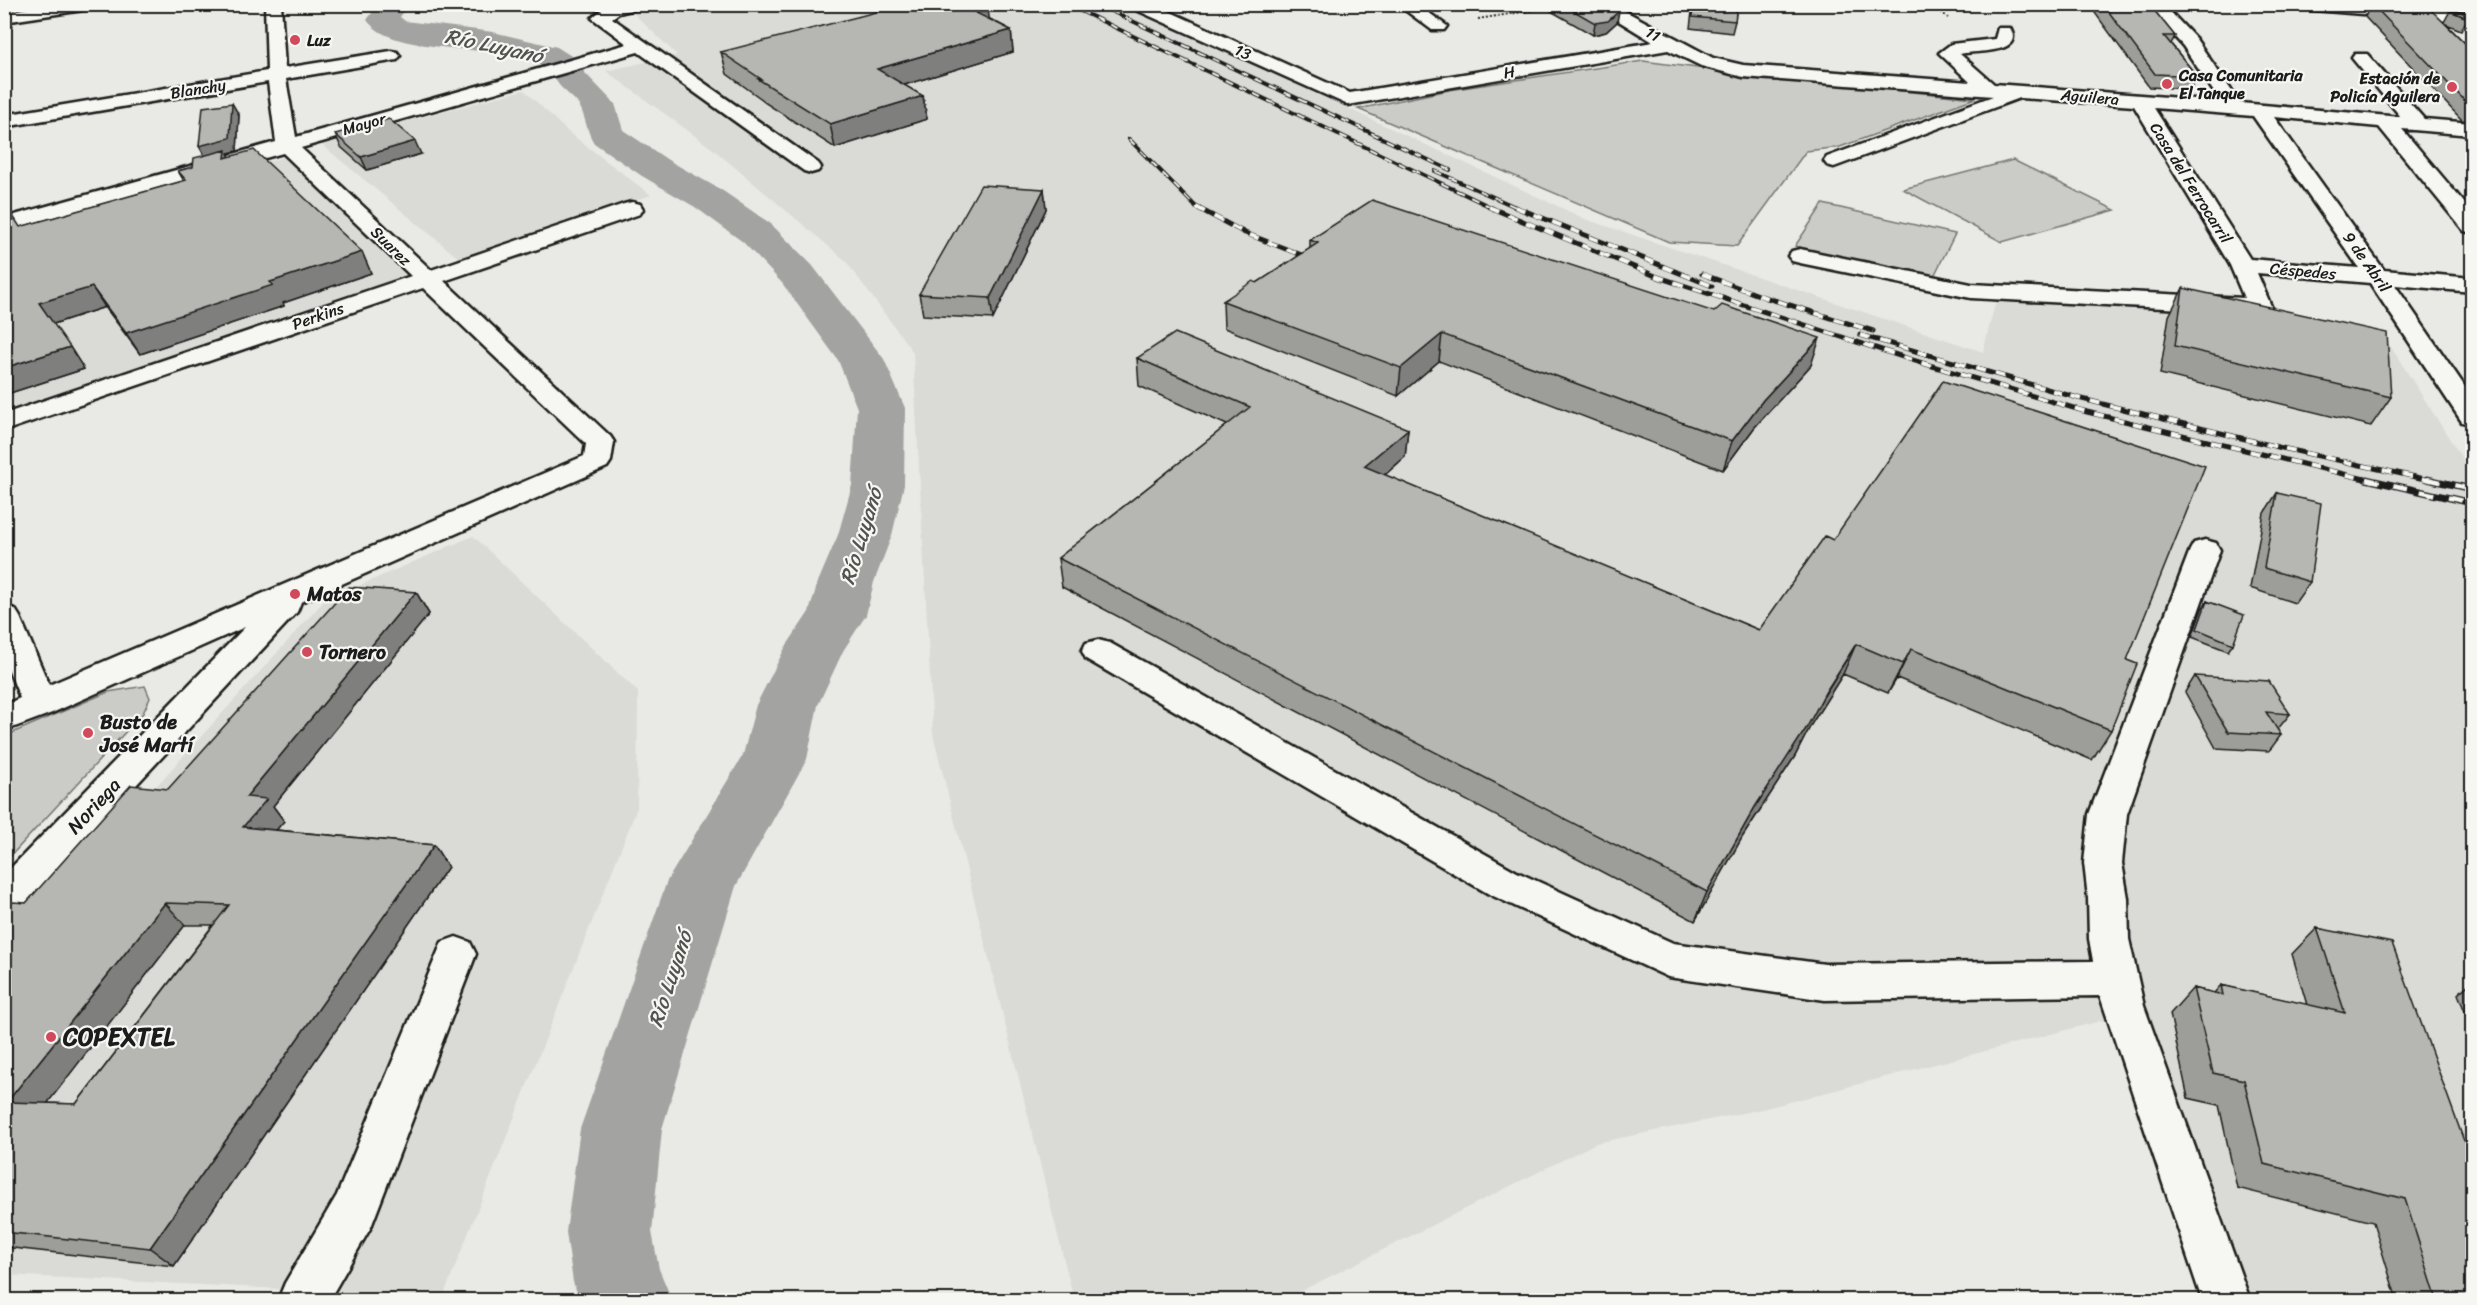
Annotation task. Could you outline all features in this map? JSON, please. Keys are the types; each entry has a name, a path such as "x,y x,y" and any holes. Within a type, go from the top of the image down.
{"street":[{"path":"4,17 90,4"},
{"path":"273,4 276,76 287,146"},
{"path":"633,4 613,9 601,18 811,167"},
{"name":"13","path":"1138,4 1348,99"},
{"path":"1158,13 1187,4"},
{"path":"1405,4 1438,26"},
{"name":"11","path":"1599,4 1648,22 1670,44 1707,62"},
{"path":"2153,4 2190,43 2234,108"},
{"path":"2301,4 2472,18"},
{"path":"1988,89 1948,53 1957,48 1999,44 2004,41 2004,32"},
{"name":"H","path":"1348,99 1670,44"},
{"name":"Mayor","path":"4,225 641,46"},
{"name":"Blanchy","path":"4,121 391,56"},
{"path":"2361,58 2418,124"},
{"name":"Aguilera","path":"1707,62 1743,71 1780,75 2022,91 2472,129"},
{"path":"1834,161 2022,91"},
{"name":"Casa del Ferrocarril","path":"1800,256 1971,291 2259,306 2242,265 2140,101"},
{"name":"9 de Abril","path":"2259,110 2472,416"},
{"path":"2385,122 2472,226"},
{"name":"Suarez","path":"287,146 600,442 597,461 295,594"},
{"name":"Perkins","path":"4,423 632,210"},
{"name":"Céspedes","path":"2242,265 2472,285"},
{"path":"2205,550 2108,814 2103,863 2108,898 2109,939 2123,1006 2226,1300"},
{"path":"4,719 295,594"},
{"name":"Noriega","path":"4,901 295,594"},
{"path":"4,617 39,704"},
{"path":"1098,651 1503,883 1668,960 1825,982 2117,978"},
{"name":"Noriega","path":"145,659 171,656 187,664 198,678 184,711"},
{"path":"302,1300 354,1211 456,954"}],"path":[{"path":"1932,4 1948,18"},
{"path":"1478,19 1557,6"}],"shaded area":[{"path":"665,5 1126,5 1585,219 1983,352 1996,300 2062,299 2380,330 2467,466 2472,467 2472,1300 2252,1300 2139,1011 1762,1109 1596,1143 1283,1300 1074,1300 933,734 913,352 845,260 713,149 606,71 677,55 632,12"},
{"path":"1643,61 1798,81 1975,98 1840,147 1806,151 1737,246 1669,242 1358,109 1449,90"},
{"path":"524,90 568,132 651,195 460,259 321,144"},
{"path":"284,157 411,274 5,413 5,238"},
{"path":"2013,160 2115,210 2002,242 1903,189"},
{"path":"1823,204 1955,234 1932,280 1795,246"},
{"path":"473,536 638,692 637,808 443,1297 5,1275 5,960 160,782 324,601"},
{"path":"145,686 150,698 143,713 5,862 5,736 108,692"}],"building":[{"path":"907,4 979,4 988,9 976,13 1011,30 877,69 923,96 830,124 758,79 761,79 721,52"},
{"path":"1562,4 1609,4 1619,11 1608,21 1595,23"},
{"path":"1694,4 1737,4 1735,21 1692,17"},
{"path":"2103,4 2149,4 2175,36 2164,36 2197,76 2155,74"},
{"path":"2372,4 2430,9 2472,50 2472,106 2470,106"},
{"path":"2450,11 2462,12 2468,18"},
{"path":"232,103 230,138 199,146 203,107"},
{"path":"389,119 415,141 361,157 335,134"},
{"path":"226,150 225,158 254,150 362,252 270,282 273,285 126,333 92,287 39,303 70,347 4,368 4,219 13,216 20,227 186,180 178,171 193,167 194,158"},
{"path":"981,185 1044,189 990,298 919,294"},
{"path":"1372,200 1714,312 1722,305 1820,338 1763,400 1732,441 1442,334 1401,368 1223,301 1253,281 1257,283 1318,243 1310,240"},
{"path":"2183,288 2387,333 2391,397 2175,346"},
{"path":"1175,333 1408,429 1364,466 1759,630 1825,536 1833,540 1943,381 2205,466 2127,660 2137,664 2111,730 1911,649 1903,664 1856,644 1807,727 1755,807 1707,892 1058,558 1250,407 1137,358"},
{"path":"2277,493 2321,503 2310,582 2264,568"},
{"path":"349,587 416,592 246,797 267,799 243,827 434,845 150,1248 4,1232 4,911 13,902 26,903 131,785 168,789","holes":["165,903 229,905 76,1104 7,1102"]},
{"path":"2207,601 2244,615 2233,644 2197,629"},
{"path":"2195,676 2269,681 2290,714 2266,712 2281,735 2228,732"},
{"path":"2317,928 2392,943 2472,1163 2472,1300 2437,1300 2405,1199 2264,1164 2244,1080 2213,1073 2193,988 2223,995 2221,985 2345,1013"}],"waterway":[{"name":"Río Luyanó","path":"394,4 383,20 395,28 429,35 493,42 545,54 564,66 572,79 597,104 607,135 655,168 709,199 757,233 797,274 861,359 881,408 878,485 865,535 846,582 837,615 815,648 787,705 775,759 702,881 621,1129 609,1232 617,1282 627,1300"}],"railway":[{"path":"1066,4 1493,208"},
{"path":"1096,4 1450,170"},
{"path":"1129,139 1196,207"},
{"path":"1435,171 1518,208"},
{"path":"1196,207 1245,233 1317,261"},
{"path":"1489,207 1658,277 1909,359 2087,412 2373,481"},
{"path":"1515,207 1712,286"},
{"path":"1702,274 1764,297 1873,331"},
{"path":"1860,335 2078,398 2282,448 2434,481"},
{"path":"2366,479 2472,503"},
{"path":"2427,479 2472,489"}],"place":[{"name":"Luz","path":"295,40"},
{"name":"Casa Comunitaria El Tanque","path":"2167,84"},
{"name":"Estación de Policía Aguilera","path":"2452,87"},
{"name":"Matos","path":"295,594"},
{"name":"Tornero","path":"307,652"},
{"name":"Busto de José Martí","path":"88,733"},
{"name":"COPEXTEL","path":"51,1037"}]}
